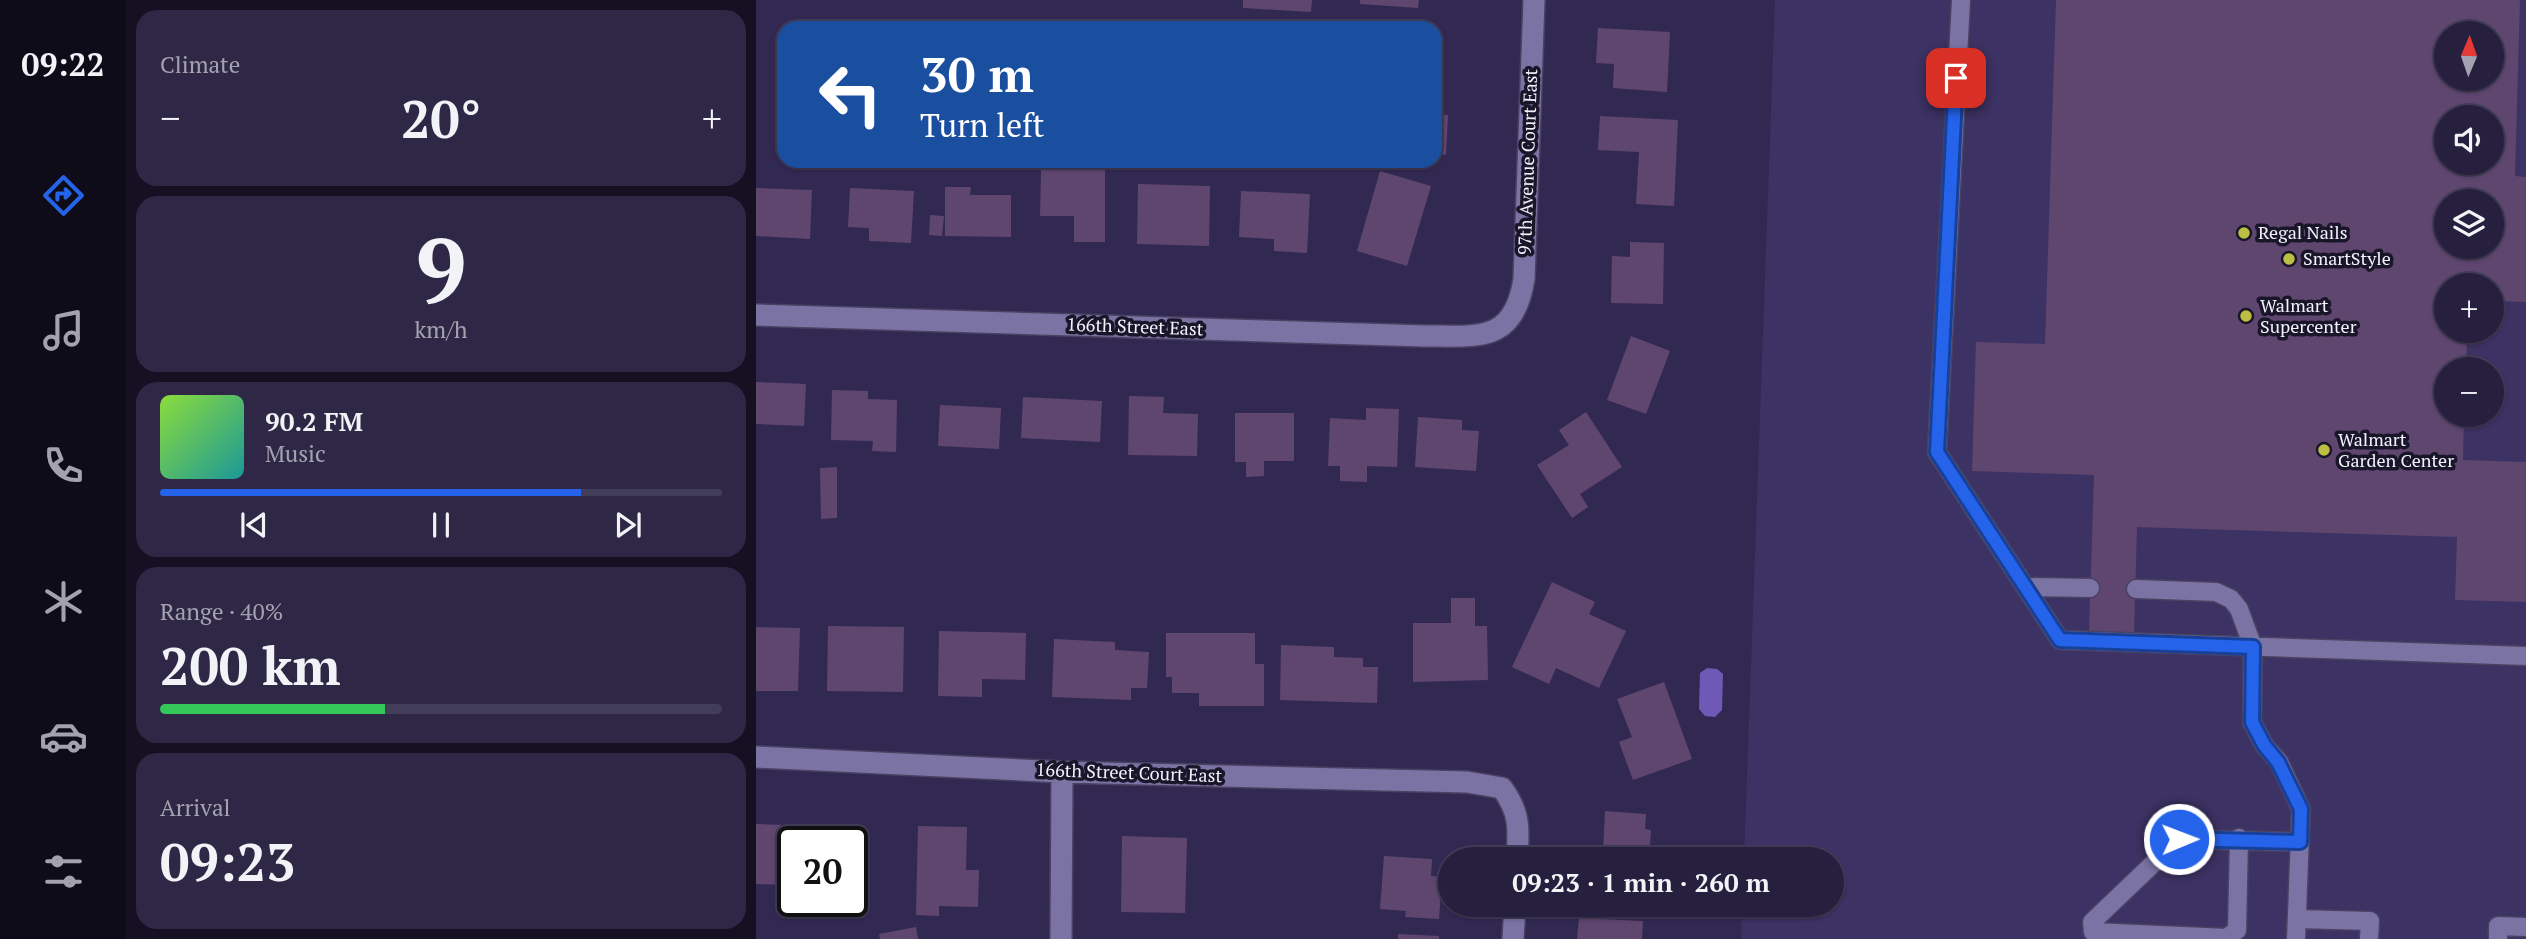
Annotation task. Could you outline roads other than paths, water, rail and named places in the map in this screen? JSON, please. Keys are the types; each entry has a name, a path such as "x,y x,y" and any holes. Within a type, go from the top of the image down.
{"street":[{"name":"97th Avenue Court East","path":"1509,321 1520,305 1524,279 1534,0"},
{"name":"166th Street East","path":"756,315 1425,336 1495,333 1509,321"},
{"name":"166th Street Court East","path":"756,757 1062,772 1453,782 1502,788 1515,805 1518,847"},
{"path":"1061,939 1062,772"},
{"path":"1513,939 1514,917"}],"lane":[{"path":"1961,0 1937,452 2060,640 2526,656"},
{"path":"2025,587 2090,588"},
{"path":"2136,589 2216,592 2231,599 2239,609 2253,647 2252,722 2264,745 2278,762 2301,809 2296,939"},
{"path":"2239,838 2237,930 2227,938 2093,932 2092,922 2179,839 2239,838 2300,842"},
{"path":"2297,919 2370,921 2370,939"},
{"path":"2498,939 2498,926 2526,927"}],"place":[{"name":"Regal Nails","path":"2244,233"},
{"name":"SmartStyle","path":"2289,259"},
{"name":"Walmart Supercenter","path":"2246,316"},
{"name":"Walmart Garden Center","path":"2324,450"}]}
